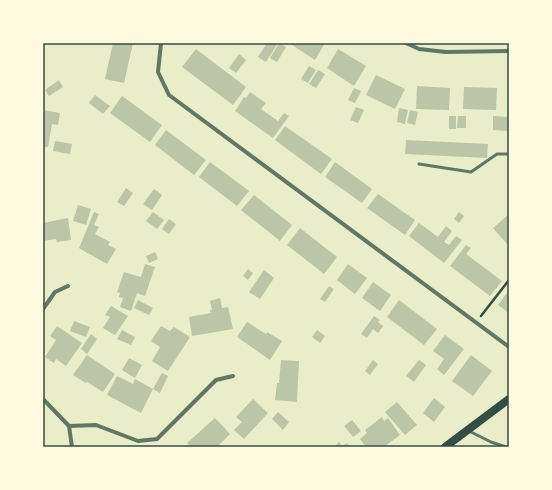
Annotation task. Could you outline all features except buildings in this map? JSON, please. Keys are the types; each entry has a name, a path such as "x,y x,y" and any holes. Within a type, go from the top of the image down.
{"main road":[{"path":"446,447 509,399"}],"street":[{"path":"161,43 158,72 169,95 509,347"},
{"path":"406,43 419,49 446,52 509,52"},
{"path":"43,309 55,292 68,286"},
{"path":"69,426 96,425 138,441 157,439 216,380 233,376"},
{"path":"43,399 69,426 72,447"}],"lane":[{"path":"419,164 471,172 497,154 509,154"},
{"path":"468,430 491,442 506,447"}],"path":[{"path":"476,323 509,280"}]}
